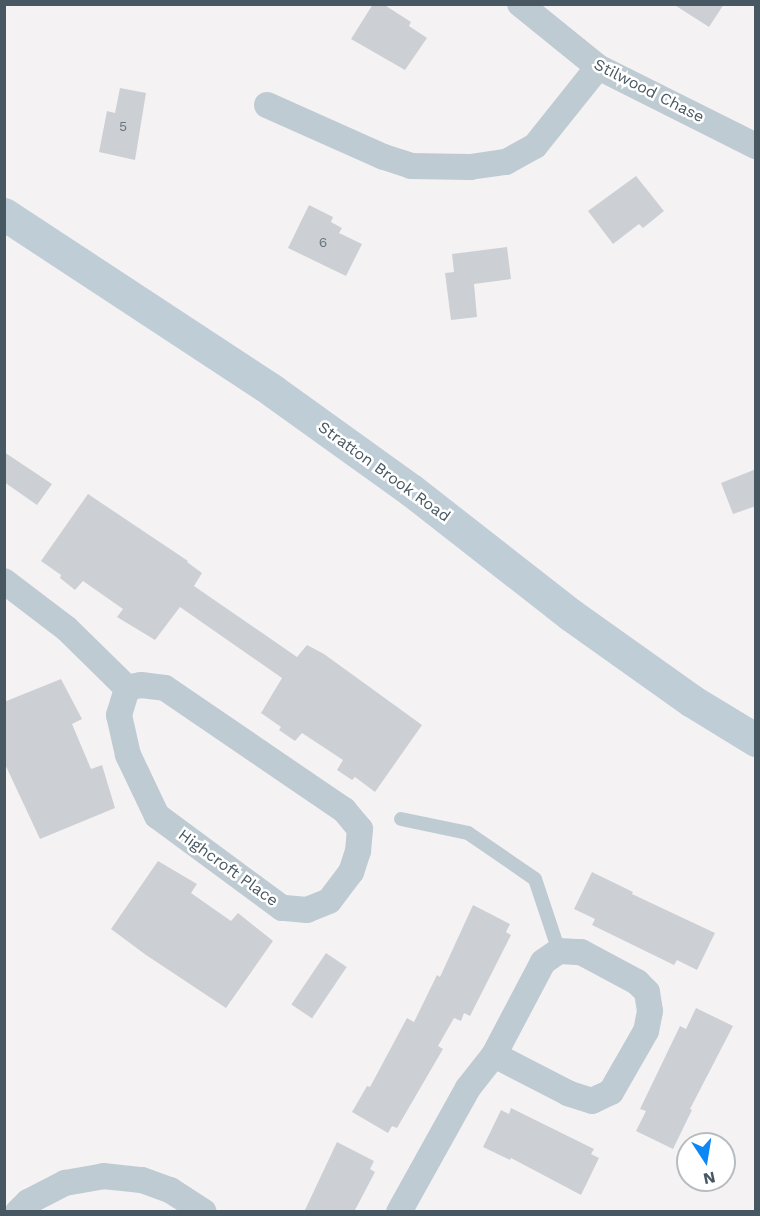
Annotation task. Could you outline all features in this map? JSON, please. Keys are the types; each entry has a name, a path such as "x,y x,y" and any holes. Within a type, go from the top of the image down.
{"street":[{"name":"Stilwood Chase","path":"519,4 598,67 756,146"},
{"path":"267,105 384,157 411,166 470,167 506,162 535,146 598,67"},
{"name":"Stratton Brook Road","path":"4,214 273,392 411,490 571,615 692,701 756,740"},
{"path":"4,581 67,629 127,688"},
{"name":"Highcroft Place","path":"141,685 165,688 344,810 360,829 358,851 351,872 329,900 307,910 282,908 157,816 128,755 119,715 127,688 141,685"},
{"path":"399,1212 468,1088 494,1055 543,962 559,951 581,952 637,982 647,992 650,1011 646,1031 611,1092 592,1101 568,1093 494,1055"},
{"path":"18,1212 28,1202 65,1183 103,1176 151,1183 170,1190 204,1212"}],"lane":[{"path":"401,819 468,833 535,879 559,951"}],"building":[{"path":"373,4 383,4 411,22 409,26 427,38 405,70 351,39"},
{"path":"673,4 724,4 709,27"},
{"path":"120,88 146,93 135,160 99,152 107,111 115,113"},
{"path":"636,176 664,211 643,228 639,224 613,244 588,211"},
{"path":"309,205 333,217 331,222 342,228 339,233 362,244 346,276 288,248"},
{"path":"507,247 511,279 474,284 477,317 451,320 445,273 454,272 452,254"},
{"path":"4,452 52,484 37,505 4,482"},
{"path":"756,469 756,506 733,514 721,483"},
{"path":"88,494 188,561 202,573 194,586 297,657 307,645 324,654 422,725 375,792 355,777 352,780 337,770 343,760 302,733 295,741 279,730 281,727 261,713 282,678 180,607 155,640 117,617 123,609 83,581 75,590 60,578 61,575 41,561"},
{"path":"61,679 82,719 72,724 91,769 102,765 115,808 40,839 4,762 4,702"},
{"path":"158,861 197,884 191,893 231,921 238,913 273,941 226,1008 111,929"},
{"path":"592,872 633,892 632,894 715,933 697,970 677,960 674,965 592,925 595,919 574,909"},
{"path":"473,905 510,924 506,932 511,935 470,1016 464,1013 461,1021 454,1018 438,1046 443,1049 397,1128 392,1126 388,1133 352,1112 367,1086 370,1087 407,1018 414,1022 437,975 440,977"},
{"path":"326,953 347,967 312,1018 291,1004"},
{"path":"696,1008 733,1026 690,1109 692,1110 681,1132 676,1132 676,1143 673,1149 636,1131 646,1111 640,1109 680,1026 686,1029"},
{"path":"511,1108 594,1149 591,1154 599,1158 581,1195 511,1158 510,1160 483,1147 501,1110 509,1114"},
{"path":"337,1142 374,1161 370,1169 375,1172 354,1212 304,1212"}]}
